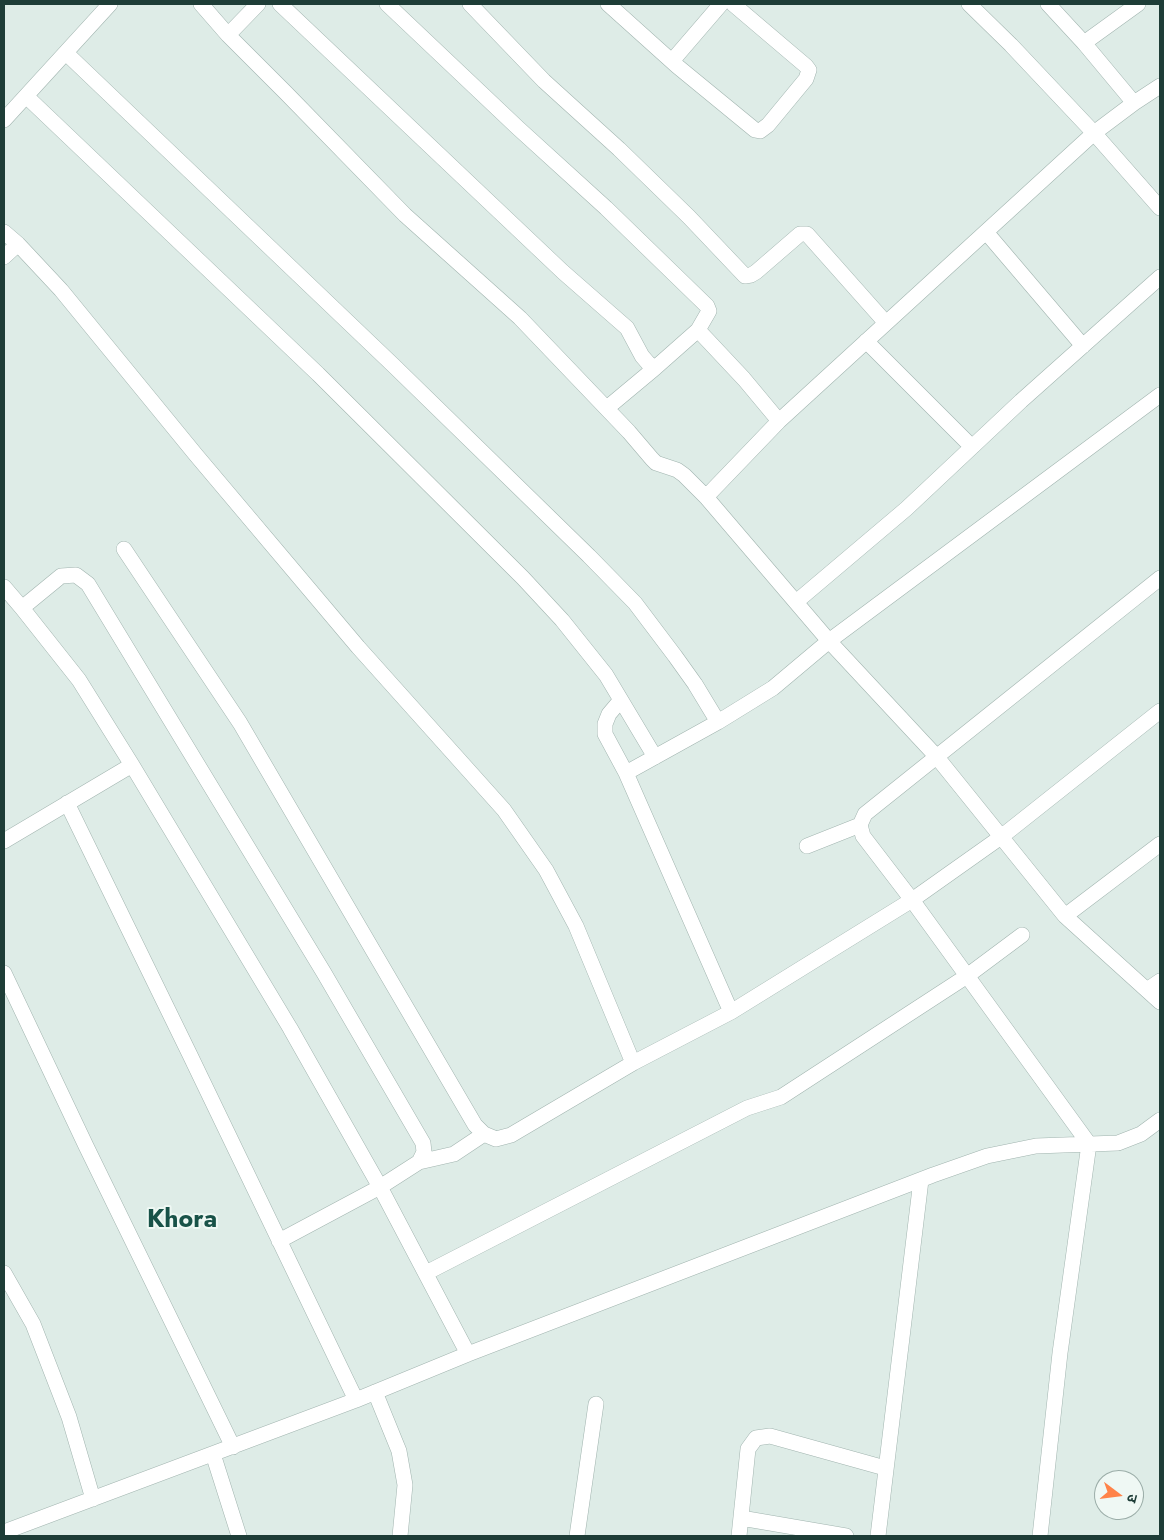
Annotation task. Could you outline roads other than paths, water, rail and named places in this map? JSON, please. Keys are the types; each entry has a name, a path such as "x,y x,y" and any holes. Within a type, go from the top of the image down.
{"street":[{"path":"4,120 110,4"},
{"path":"201,4 228,35 405,215 520,318 630,432 656,463 678,470 706,496 829,641 936,756 1065,916 1160,1002"},
{"path":"228,35 258,4"},
{"path":"280,4 563,272 627,328 642,356 655,368"},
{"path":"387,4 606,208 707,306 709,311 698,330 606,408"},
{"path":"470,4 544,81 619,149 682,210 745,276 756,272 800,234 807,234 886,323"},
{"path":"608,4 672,61 755,130 760,131 764,129 806,79 809,70 734,4"},
{"path":"672,61 721,4"},
{"path":"968,4 1011,45 1159,204"},
{"path":"1048,4 1084,43 1134,104"},
{"path":"1084,43 1138,4"},
{"path":"66,53 394,365 635,603 695,684 718,722"},
{"path":"706,496 778,421 1094,133 1160,86"},
{"path":"26,96 318,374 523,578 562,620 606,675 655,758"},
{"path":"4,232 18,244 60,290 358,647 504,810 546,870 576,926 633,1063"},
{"path":"986,232 1083,346"},
{"path":"4,257 18,244"},
{"path":"796,602 906,510 1021,401 1160,277"},
{"path":"698,330 744,379 778,421"},
{"path":"866,341 972,447"},
{"path":"626,773 718,722 773,688 829,641 1160,395"},
{"path":"124,549 240,722 475,1125 484,1134 496,1139 511,1135 633,1063 732,1012 912,900 1001,837 1160,711"},
{"path":"22,608 61,576 76,575 88,584 324,973 424,1142 424,1152 419,1162"},
{"path":"1040,1536 1060,1353 1089,1144 968,976 863,836 860,825 864,814 1160,578"},
{"path":"4,587 79,680 132,765 290,1028 380,1187 468,1354"},
{"path":"620,701 609,714 605,724 605,734 626,773 732,1012"},
{"path":"4,841 132,765"},
{"path":"66,803 356,1400"},
{"path":"807,846 860,825"},
{"path":"1065,916 1160,844"},
{"path":"426,1273 747,1108 781,1097 968,976 1022,935"},
{"path":"4,973 86,1146 233,1446"},
{"path":"1147,990 1160,980"},
{"path":"4,1532 356,1400 468,1354 987,1156 1036,1146 1118,1143 1141,1134 1160,1120"},
{"path":"279,1241 380,1187 419,1162 454,1154 484,1134"},
{"path":"878,1536 921,1180"},
{"path":"4,1273 33,1324 69,1417 93,1499"},
{"path":"376,1392 399,1451 405,1485 400,1536"},
{"path":"578,1536 596,1404"},
{"path":"739,1536 748,1449 756,1438 770,1436 885,1468"},
{"path":"213,1454 239,1536"},
{"path":"742,1518 846,1536"}],"district":[{"name":"Khora","path":"182,1221"}]}
